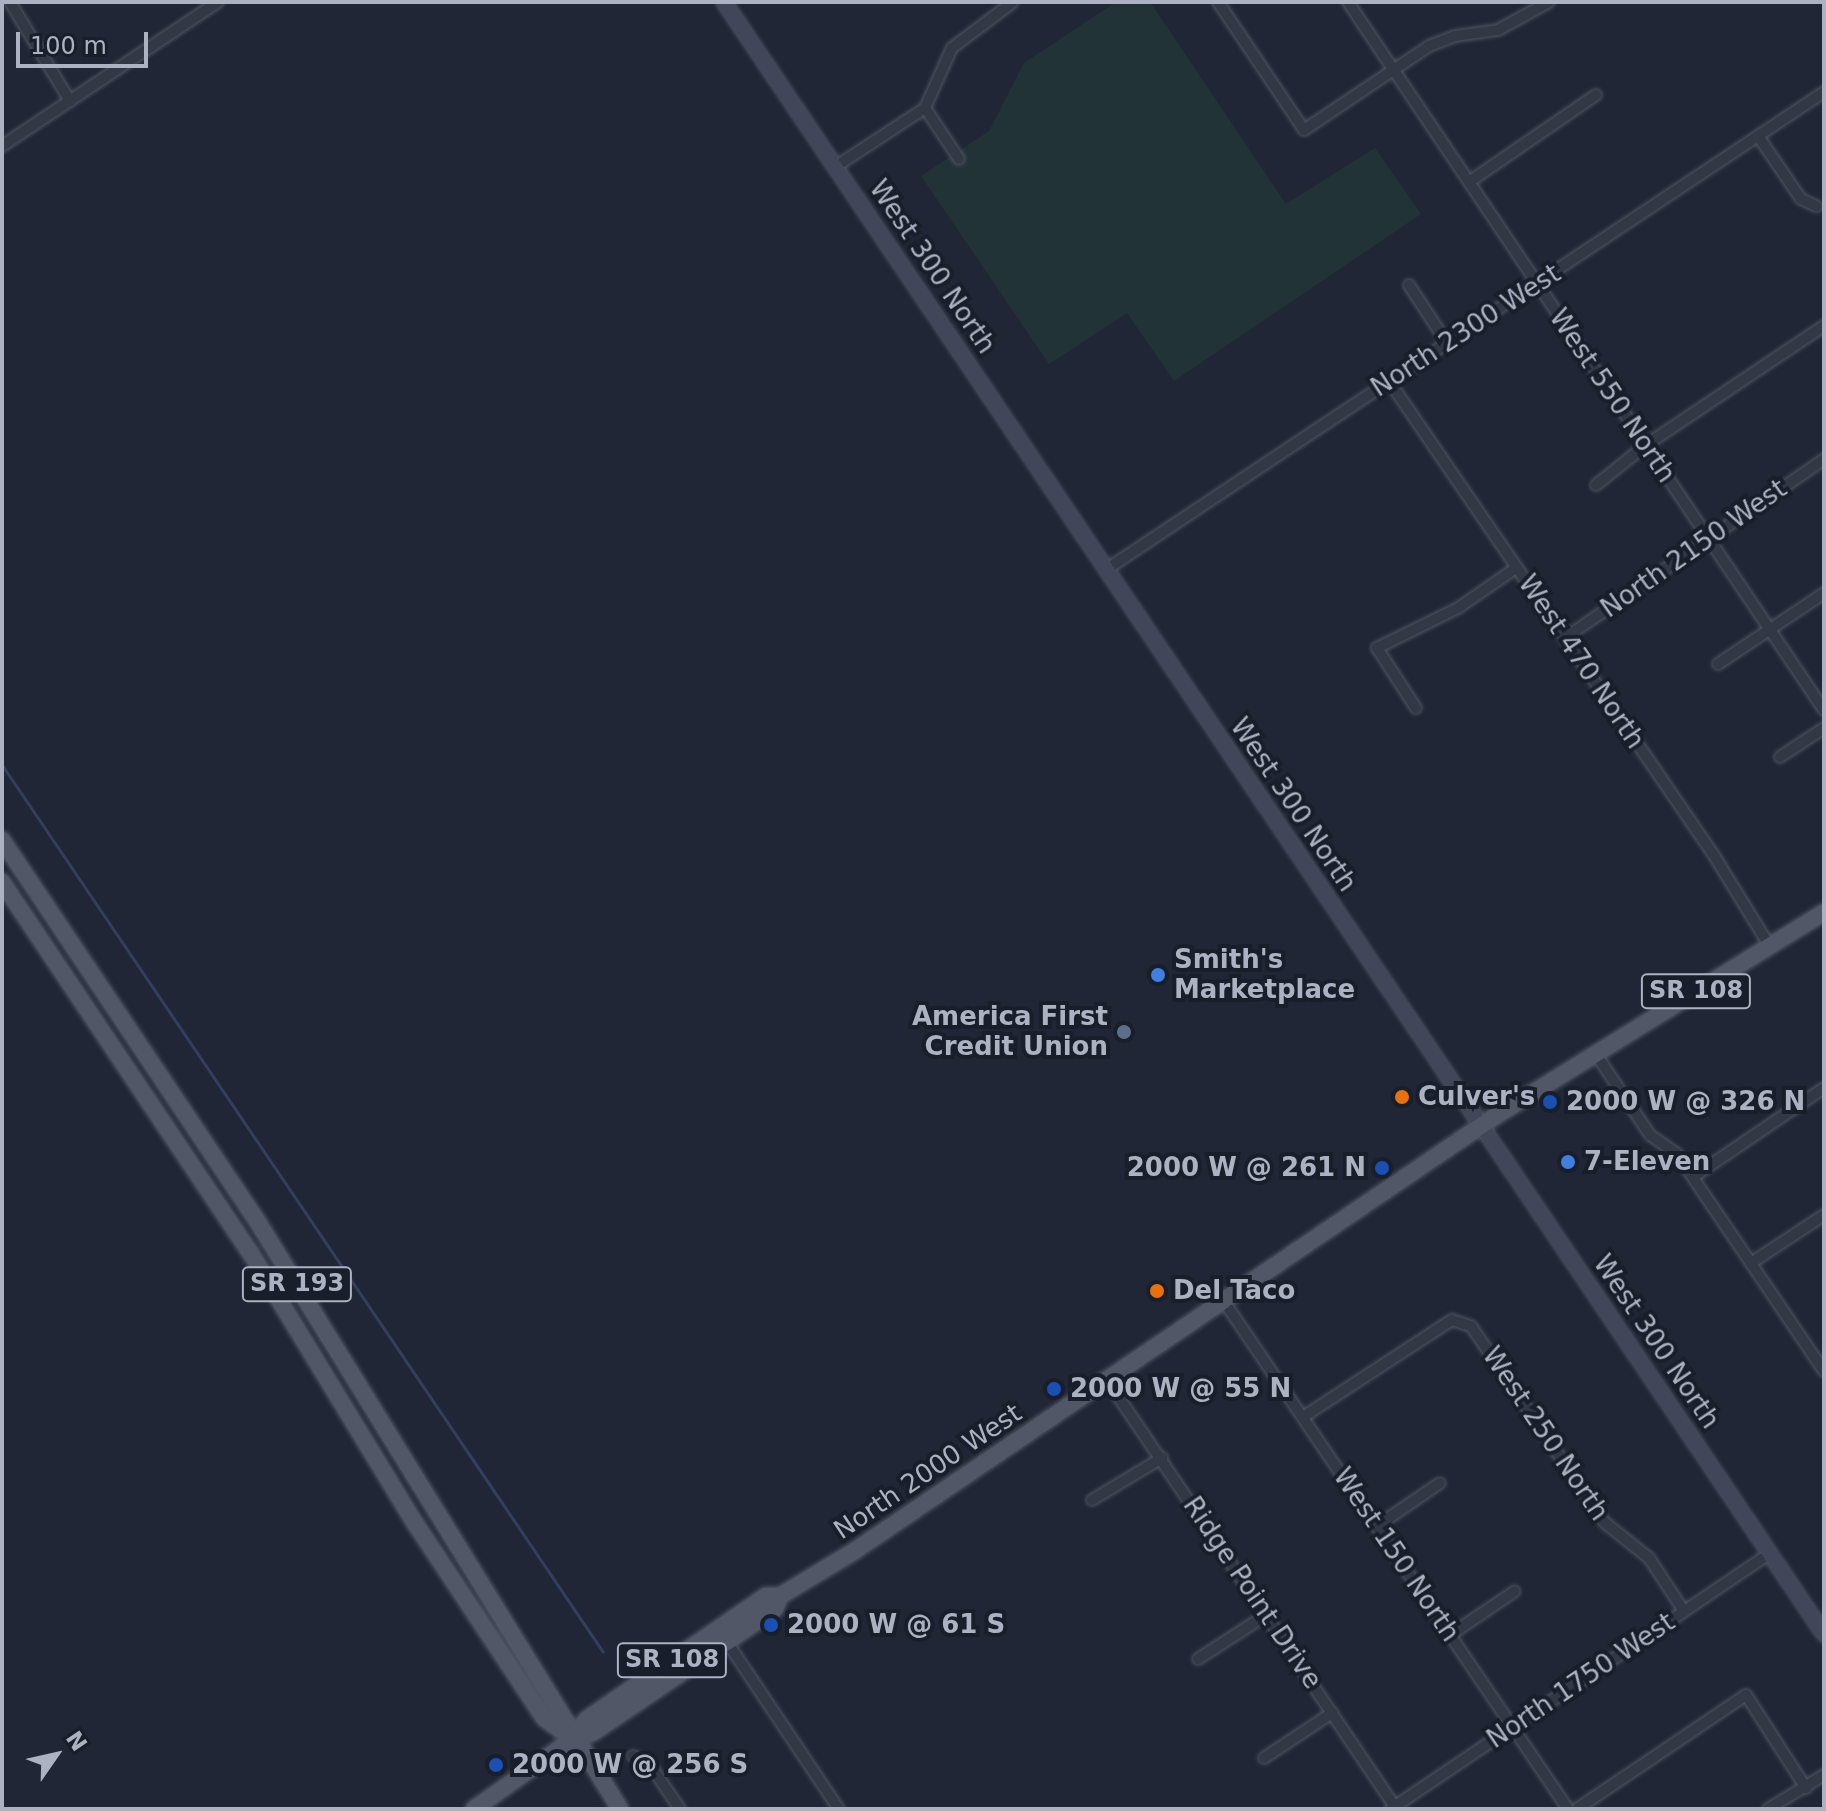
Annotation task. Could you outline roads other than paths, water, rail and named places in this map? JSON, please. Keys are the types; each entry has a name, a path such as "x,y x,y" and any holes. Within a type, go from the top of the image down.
{"main road":[{"name":"West 300 North","path":"724,2 1824,1634"},
{"name":"SR 193","path":"2,840 259,1224 460,1556 560,1707 573,1739 620,1809"},
{"name":"SR 193","path":"2,882 243,1241 415,1523 544,1718 573,1739"},
{"name":"North 2000 West","path":"573,1739 587,1719 766,1596 780,1596 1481,1127 1824,912"},
{"name":"North 2000 West","path":"474,1809 573,1739 594,1732 775,1609 780,1596"}],"street":[{"path":"2,146 218,2"},
{"path":"835,167 925,108 952,48 1013,2"},
{"path":"1218,2 1304,130 1429,46 1455,36 1498,30 1549,2"},
{"name":"West 550 North","path":"1348,2 1824,710"},
{"path":"13,3 70,101"},
{"name":"North 2300 West","path":"1107,569 1824,92"},
{"path":"1469,182 1596,95"},
{"path":"925,108 959,159"},
{"path":"1758,136 1801,199 1816,206"},
{"path":"1409,285 1447,343"},
{"path":"1596,485 1646,445 1824,326"},
{"name":"West 470 North","path":"1389,381 1713,854 1769,945"},
{"name":"North 2150 West","path":"1565,638 1824,459"},
{"path":"1416,708 1377,648 1458,608 1516,568"},
{"path":"1718,664 1824,593"},
{"path":"1780,757 1824,728"},
{"path":"1595,1053 1650,1135 1677,1154 1824,1371"},
{"path":"1693,1177 1824,1088"},
{"path":"1751,1263 1824,1215"},
{"name":"West 150 North","path":"1223,1300 1568,1809"},
{"name":"West 250 North","path":"1303,1417 1452,1320 1471,1326 1604,1522 1649,1558 1684,1611"},
{"name":"Ridge Point Drive","path":"1107,1380 1393,1808"},
{"path":"1092,1500 1162,1458"},
{"path":"1377,1526 1440,1483"},
{"name":"North 1750 West","path":"1393,1808 1770,1553"},
{"path":"1450,1635 1515,1591"},
{"path":"1198,1659 1266,1615"},
{"path":"727,1642 839,1809"},
{"path":"1577,1809 1746,1695 1806,1788"},
{"path":"1264,1758 1332,1713"},
{"path":"633,1756 650,1765 680,1809"},
{"path":"1768,1809 1824,1775"}],"waterway":[{"path":"2,765 603,1652"}],"place":[{"name":"Smith's Marketplace","path":"1158,975"},
{"name":"America First Credit Union","path":"1124,1032"},
{"name":"Culver's","path":"1402,1097"},
{"name":"2000 W @ 326 N","path":"1550,1102"},
{"name":"7-Eleven","path":"1568,1162"},
{"name":"2000 W @ 261 N","path":"1382,1168"},
{"name":"Del Taco","path":"1157,1291"},
{"name":"2000 W @ 55 N","path":"1054,1389"},
{"name":"2000 W @ 61 S","path":"771,1625"},
{"name":"2000 W @ 256 S","path":"496,1765"}]}
